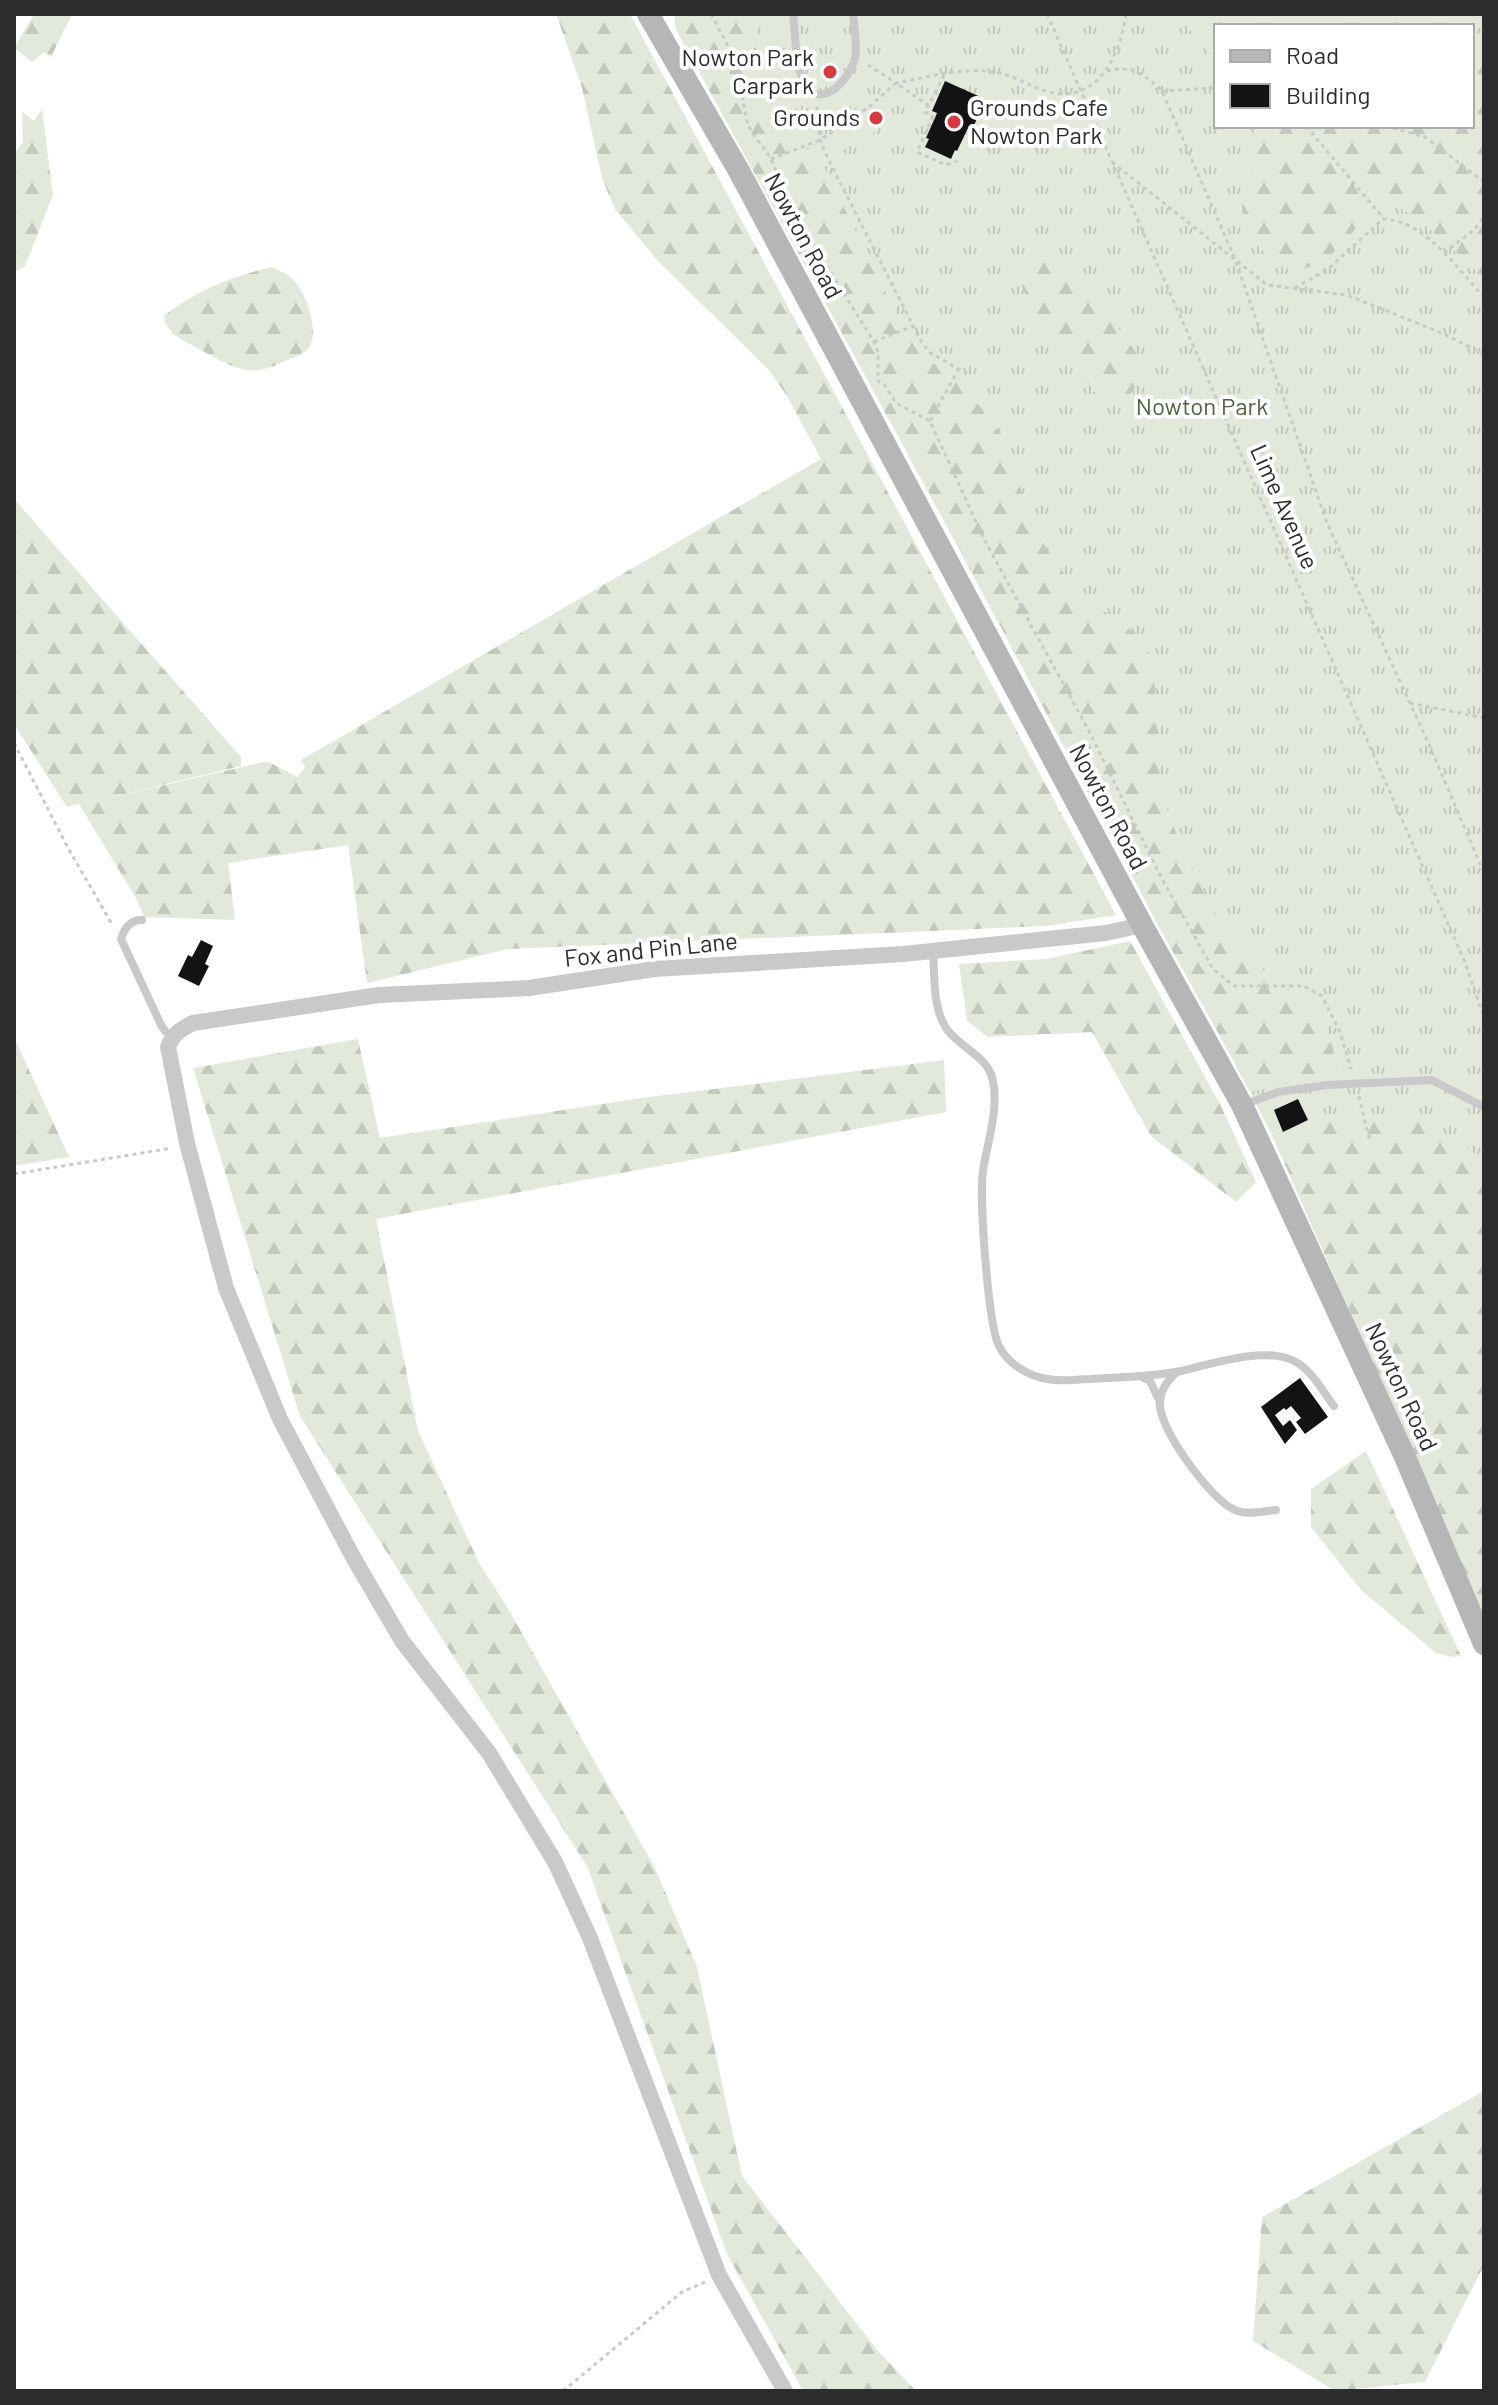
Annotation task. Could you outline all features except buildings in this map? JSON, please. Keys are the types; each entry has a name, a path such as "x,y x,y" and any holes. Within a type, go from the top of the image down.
{"street":[{"name":"Nowton Road","path":"648,14 739,171 1142,925 1242,1105 1405,1457 1484,1644"},
{"name":"Fox and Pin Lane","path":"171,1038 193,1023 379,995 529,988 654,969 933,950 1106,933 1142,925"},
{"path":"171,1038 168,1047 185,1136 226,1288 280,1419 353,1557 402,1641 489,1753 555,1862 590,1938 719,2275 785,2391"}],"lane":[{"path":"793,14 800,72 810,92 816,95 827,94 837,88 847,75 855,56 853,14"},
{"path":"142,920 136,920 124,928 121,939 162,1027 171,1038"},
{"path":"933,950 936,1006 944,1025 953,1038 979,1057 993,1080 993,1103 982,1176 987,1272 993,1328 999,1347 1014,1364 1047,1379 1141,1376 1268,1355 1293,1361 1300,1366 1334,1406"},
{"path":"1242,1105 1278,1092 1327,1085 1432,1080 1484,1107"},
{"path":"1160,1401 1168,1380 1177,1371"},
{"path":"1141,1376 1150,1381 1160,1401 1166,1427 1215,1496 1234,1510 1250,1513 1276,1510"}],"path":[{"path":"711,14 726,42 738,76 748,126 771,159 785,192 874,342 878,352 878,381 884,384 896,403 930,421 985,541 1089,731 1161,877 1213,969 1234,986 1304,986 1322,996 1340,1032 1370,1142"},
{"name":"Lime Avenue","path":"1047,14 1464,960 1484,1017"},
{"path":"771,159 820,140 869,107 896,83 944,74 985,71 998,72 1062,95 1081,91 1095,84 1107,71 1123,33 1126,14"},
{"path":"855,56 928,105"},
{"path":"1107,71 1129,68 1148,77 1162,91 1235,259 1327,523 1484,873"},
{"path":"944,74 937,94 925,112 934,117 917,152 946,165 957,161"},
{"path":"1162,91 1214,88"},
{"path":"816,95 820,140 913,326 929,352 967,374"},
{"path":"1308,128 1384,219"},
{"path":"1392,128 1425,137 1484,182"},
{"path":"1111,162 1267,285 1347,295 1444,334 1484,354"},
{"path":"1444,253 1475,229 1484,216"},
{"path":"1295,288 1328,269 1384,219 1399,220 1444,253 1484,297"},
{"path":"874,342 913,326"},
{"path":"930,421 959,368"},
{"path":"1410,703 1484,718"},
{"path":"14,743 68,848 121,939"},
{"path":"14,1174 174,1147 185,1136"},
{"path":"563,2391 682,2292 719,2275"}],"green space":[{"path":"34,14 72,14 51,57 44,52 32,62 14,48"},
{"path":"556,14 630,14 1116,915 1046,926 508,949 367,983 348,845 228,863 235,920 144,917 136,898 79,804 67,807 14,724 14,499 241,757 241,766 83,804 264,762 298,777 305,767 301,760 821,459 787,396 769,370 657,260 615,209 602,178 582,88"},
{"name":"Nowton Park","path":"675,14 1484,14 1484,1616 1272,1135 902,442 679,35"},
{"path":"675,14 765,14 753,39 782,127 798,146 817,152 907,336 925,358 960,381 1003,436 1034,529 1058,566 1081,594 1146,641 1154,673 1159,771 1165,804 1186,859 1217,917 1272,980 1317,1005 1333,1048 1337,1075 1251,1092 679,35"},
{"path":"1183,14 1297,14 1293,24 1214,24 1214,56 1192,33"},
{"path":"1327,14 1463,14 1470,24 1321,24"},
{"path":"1474,30 1484,44 1484,279 1428,228 1401,209 1375,197 1365,187 1357,195 1367,211 1335,251 1307,268 1292,269 1278,265 1257,243 1243,215 1243,201 1253,161 1254,130 1474,128"},
{"path":"42,109 53,195 25,266 14,272 14,154 23,142 22,112 34,121"},
{"path":"866,112 877,131 834,155 832,136"},
{"path":"1049,253 1081,275 1136,353 1140,382 1122,403 1104,403 1036,321 1022,286"},
{"path":"271,267 294,281 309,309 312,339 301,354 266,369 241,369 176,336 165,322 164,316 201,292"},
{"path":"1130,941 1221,1106 1256,1182 1236,1202 1151,1136 1092,1032 988,1037 967,1021 959,964 1046,959"},
{"path":"14,1037 69,1157 14,1166"},
{"path":"358,1039 380,1138 642,1098 944,1060 946,1112 376,1219 418,1431 479,1563 655,1868 697,1967 742,2176 877,2350 916,2391 803,2391 727,2254 587,1866 300,1416 193,1068"},
{"path":"1358,1114 1421,1118 1484,1159 1484,1616 1272,1135 1280,1133 1286,1142 1298,1128"},
{"path":"1366,1451 1461,1656 1436,1653 1362,1591 1311,1527 1311,1489"},
{"path":"1484,2091 1484,2265 1425,2382 1335,2391 1253,2341 1262,2217"}],"place":[{"name":"Nowton Park Carpark","path":"830,72"},
{"name":"Grounds","path":"876,118"},
{"name":"Grounds Cafe Nowton Park","path":"954,122"}]}
